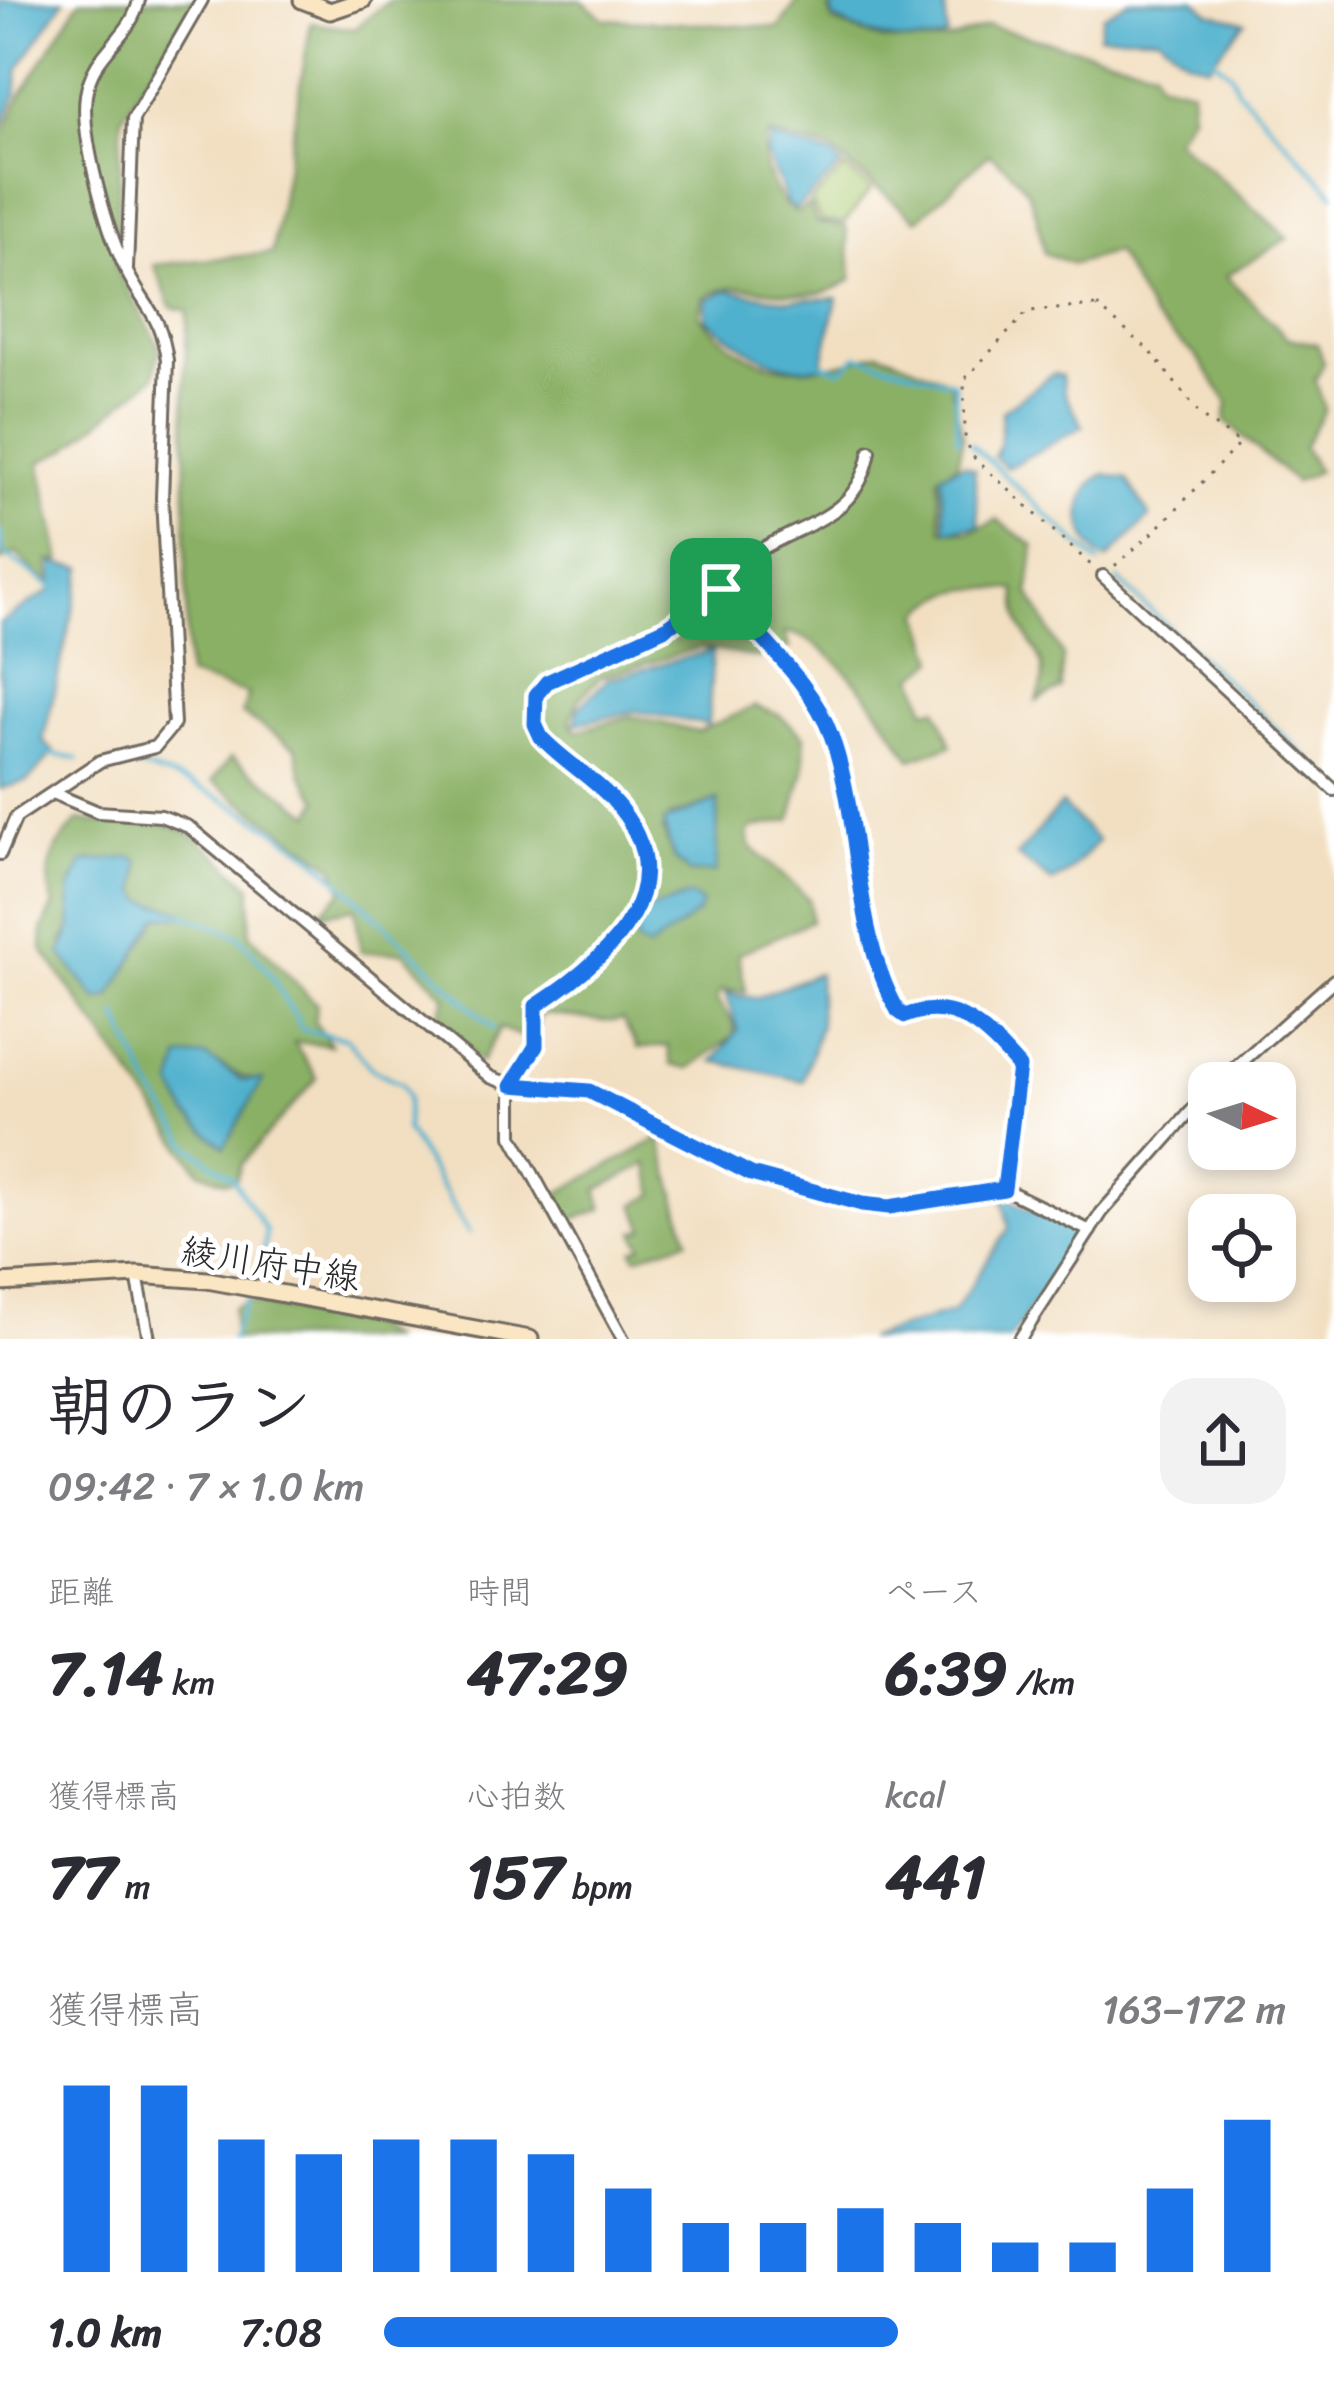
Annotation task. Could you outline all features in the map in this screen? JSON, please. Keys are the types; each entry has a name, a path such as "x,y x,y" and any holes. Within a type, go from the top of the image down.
{"main road":[{"path":"302,0 340,11 363,0"},
{"name":"綾川府中線","path":"0,1283 137,1275 250,1287 530,1339"}],"street":[{"path":"0,854 16,817 100,761 154,747 174,724 162,519 167,360 162,325 127,272 94,160 86,95 95,62 128,27 139,0"},
{"path":"127,272 133,118 202,0"},
{"path":"721,589 760,550 827,520 862,482 870,451"},
{"path":"1103,576 1334,790"},
{"path":"55,794 98,812 161,816 189,826 490,1077 512,1085 589,1091 751,1174 862,1204 889,1207 1004,1189 1090,1231"},
{"path":"0,815 16,817"},
{"path":"1242,1062 1334,980"},
{"path":"1004,1189 1019,1067"},
{"path":"512,1085 512,1136 623,1339"},
{"path":"1019,1339 1090,1231 1151,1150 1188,1112"},
{"path":"137,1275 149,1339"}],"path":[{"path":"1035,309 1102,309 1150,351 1202,416 1239,439 1167,520 1103,576 966,446 964,380 1035,309"},
{"path":"512,1085 536,1046 536,1006 590,970 619,938 638,908 644,884 644,858 629,820 610,796 541,737 535,724 536,695 547,682 666,628 721,589 827,725 862,895 898,1011 905,1016 936,1007 979,1023 1019,1067"}],"green space":[{"path":"80,0 196,0 122,117 115,267 160,347 154,377 67,449 40,462 61,561 49,561 48,584 16,553 0,561 0,140 21,95"},
{"path":"390,0 581,0 605,19 779,28 798,0 842,0 829,10 833,22 881,40 923,43 951,40 988,26 1153,68 1158,81 1192,89 1191,114 1175,139 1288,238 1226,276 1288,338 1317,344 1324,363 1315,380 1325,409 1303,447 1318,471 1295,482 1225,421 1228,403 1199,359 1153,318 1115,252 1073,264 1044,253 1038,220 1023,185 989,154 917,220 829,149 768,135 766,168 775,189 797,213 809,205 817,223 846,227 852,279 813,294 738,287 720,290 703,298 700,316 741,352 762,362 783,367 829,366 880,352 950,381 963,437 957,464 938,477 942,529 969,532 997,520 1034,546 1029,592 1063,656 1060,689 1037,701 1043,671 1021,625 1016,590 964,590 930,605 921,614 936,660 915,676 926,710 937,708 952,745 911,759 839,664 821,648 784,632 790,648 759,658 701,647 600,677 579,699 570,721 577,731 631,716 698,732 755,706 779,715 804,736 804,770 791,820 752,828 748,834 750,846 809,899 811,921 738,954 746,991 721,990 717,1000 734,1025 734,1036 688,1069 671,1065 668,1046 638,1048 622,1019 540,1014 533,1041 500,1028 481,1062 437,1019 446,997 403,952 361,952 355,908 317,915 343,891 333,866 212,781 231,757 311,814 319,800 302,775 296,748 242,714 248,694 187,676 188,311 171,307 154,265 272,253 311,23 354,29","holes":["718,800 716,872 674,859 663,830 669,817"]},
{"path":"845,168 871,189 844,223 821,221 811,201"},
{"path":"79,820 166,825 200,841 251,886 250,934 317,1005 314,1021 331,1045 294,1042 317,1078 241,1164 236,1180 226,1182 199,1171 42,949 43,928 54,905 49,869","holes":["90,860 140,868 137,891 144,901 183,911 183,916 158,917 110,997 62,942 72,926 72,881","180,1058 210,1060 262,1081 224,1147 188,1115"]},
{"path":"660,1138 688,1240 636,1257 633,1250 642,1246 635,1232 645,1229 635,1205 655,1194 648,1164 597,1190 603,1209 565,1222 551,1197"},
{"path":"249,1302 364,1323 389,1339 234,1339 233,1308"}],"water":[{"path":"0,0 64,0 19,68 16,95 0,130"},
{"path":"844,0 944,0 948,36 906,41 859,30 833,18 831,8"},
{"path":"1130,0 1195,0 1210,13 1245,22 1208,66 1186,59 1158,36 1099,35 1103,16"},
{"path":"771,139 829,154 842,165 796,209 788,205 767,155"},
{"path":"727,290 787,300 837,298 822,366 775,362 706,319 706,300"},
{"path":"1053,374 1062,376 1064,393 1083,426 1007,468 994,457 1000,444 1002,411"},
{"path":"964,464 974,469 979,526 946,530 941,474"},
{"path":"1105,474 1127,479 1150,517 1107,560 1089,543 1082,517 1087,491"},
{"path":"53,563 83,568 43,741 54,752 28,781 0,789 0,623 51,590"},
{"path":"713,650 708,725 635,711 575,724 579,707 608,679"},
{"path":"718,800 716,872 690,873 674,859 663,822"},
{"path":"1061,804 1098,841 1067,874 1052,882 1017,856"},
{"path":"133,857 139,861 137,890 144,901 183,911 183,916 158,917 110,997 97,1000 61,954 72,926 70,890 83,862"},
{"path":"690,896 702,903 698,913 648,949 637,943 635,924 652,909"},
{"path":"818,973 820,1025 803,1081 713,1061 738,1031 725,993 756,998"},
{"path":"205,1056 242,1080 263,1080 224,1147 188,1115 173,1086 180,1058"},
{"path":"1002,1196 1081,1234 1010,1339 866,1339 954,1311 1009,1228"}],"waterway":[{"path":"1211,57 1231,73 1237,89 1334,194"},
{"path":"818,363 841,370 858,356 954,383 958,440"},
{"path":"971,444 1099,563"},
{"path":"0,532 3,553 53,588"},
{"path":"1118,580 1311,761"},
{"path":"50,754 78,759"},
{"path":"111,762 193,785 266,824 314,857 493,1028"},
{"path":"1319,769 1334,783"},
{"path":"181,913 239,936 269,972 303,1030 346,1038 372,1069 402,1084 408,1097 406,1129 469,1233"},
{"path":"117,1015 150,1086 190,1147 232,1177 266,1231 261,1280"},
{"path":"231,1339 248,1298"}],"route":[{"path":"721,589 821,711 833,740 862,895 888,994 898,1011 905,1016 936,1007 979,1023 1019,1067 1004,1189 889,1207 862,1204 751,1174 589,1091 512,1085 536,1046 536,1006 590,970 619,938 638,908 644,884 644,858 629,820 610,796 545,743 535,724 536,695 547,682 666,628 721,589"}]}
